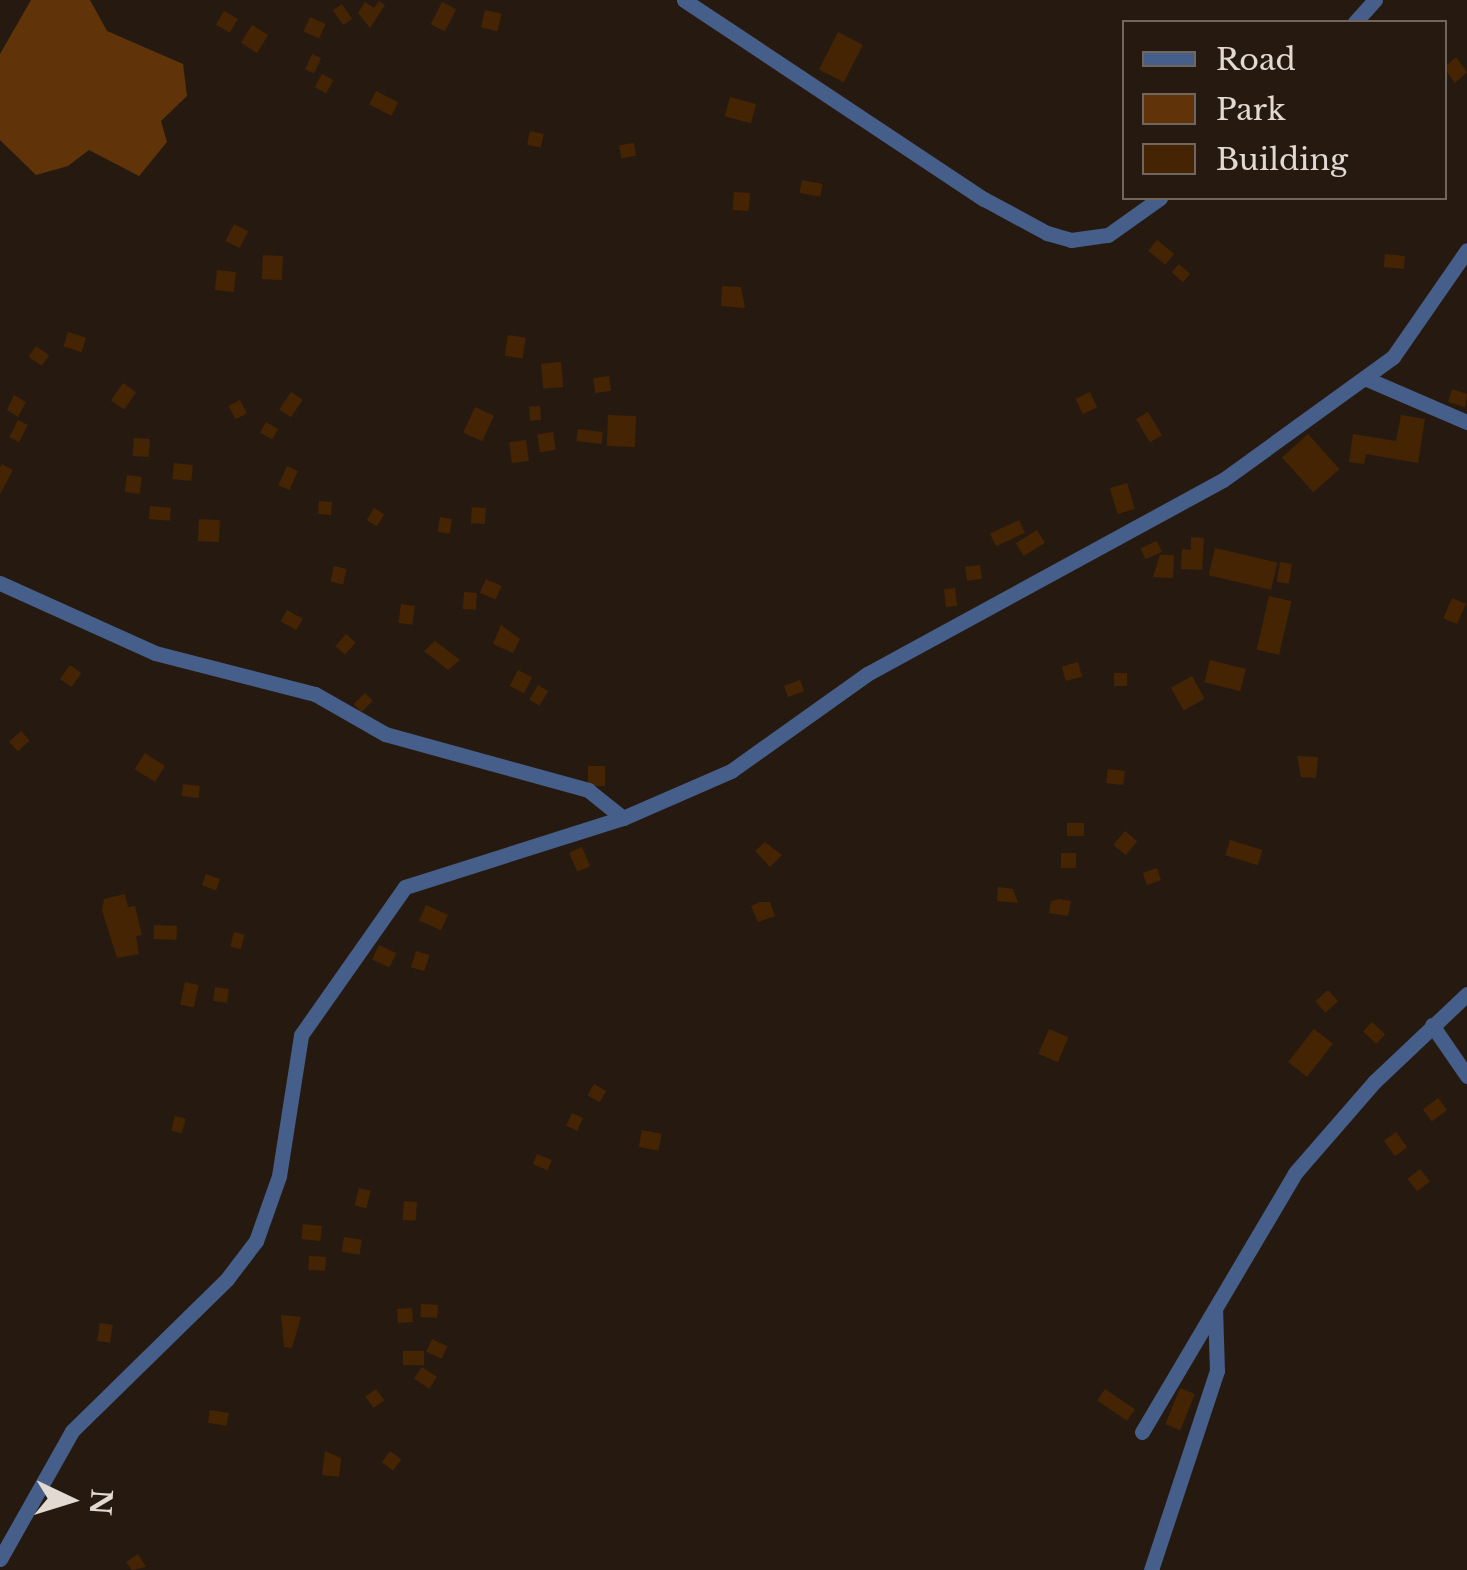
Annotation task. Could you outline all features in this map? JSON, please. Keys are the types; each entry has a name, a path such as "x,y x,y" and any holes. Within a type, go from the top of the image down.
{"street":[{"path":"684,0 984,199 1047,234 1071,240 1108,235 1157,200"},
{"path":"1357,20 1375,0"},
{"path":"0,1558 72,1431 214,1293 256,1241 279,1176 301,1035 395,896 420,882 623,818 752,759 850,684 1223,480 1367,378 1408,342 1467,250"},
{"path":"1367,378 1467,422"},
{"path":"0,584 155,653 315,694 385,734 588,790 623,818"},
{"path":"1142,1432 1314,1149 1432,1025 1467,994"},
{"path":"1432,1025 1467,1076"},
{"path":"1151,1570 1217,1371 1215,1309"}],"green space":[{"path":"31,0 90,0 107,31 183,64 187,96 161,121 167,142 139,176 89,150 68,166 36,175 0,140 0,54"}],"building":[{"path":"379,1 385,5 370,28 358,13 365,2 374,8"},
{"path":"442,2 456,9 445,32 431,24"},
{"path":"342,4 352,19 343,25 333,10"},
{"path":"485,10 502,14 498,31 481,28"},
{"path":"224,11 238,19 230,33 216,25"},
{"path":"310,17 326,24 319,39 303,32"},
{"path":"252,25 268,35 257,53 241,43"},
{"path":"838,32 863,45 844,82 819,69"},
{"path":"312,54 321,58 314,74 305,70"},
{"path":"1456,57 1467,72 1455,83 1447,65"},
{"path":"322,74 333,80 326,93 315,87"},
{"path":"376,91 398,102 391,116 369,104"},
{"path":"730,97 756,104 751,123 725,116"},
{"path":"530,131 544,134 541,148 527,145"},
{"path":"634,143 636,156 621,158 619,145"},
{"path":"802,180 823,184 820,197 800,193"},
{"path":"734,192 750,193 749,211 733,210"},
{"path":"234,224 248,231 240,248 225,241"},
{"path":"1157,240 1174,254 1165,265 1148,251"},
{"path":"1385,254 1405,256 1404,269 1384,267"},
{"path":"263,255 283,256 282,280 262,279"},
{"path":"1179,264 1190,274 1183,282 1172,272"},
{"path":"217,270 236,272 234,292 215,290"},
{"path":"722,286 741,287 745,308 721,306"},
{"path":"68,332 86,338 81,352 63,346"},
{"path":"508,335 526,338 522,359 505,356"},
{"path":"36,346 49,355 42,366 29,357"},
{"path":"561,362 563,387 543,389 541,364"},
{"path":"609,376 611,391 595,393 593,378"},
{"path":"123,383 136,392 124,409 111,400"},
{"path":"1452,389 1467,394 1465,407 1448,402"},
{"path":"291,392 303,400 291,417 279,409"},
{"path":"1090,392 1097,407 1083,414 1075,399"},
{"path":"14,395 26,402 18,417 7,410"},
{"path":"240,400 247,413 236,419 229,406"},
{"path":"540,406 541,420 530,421 529,407"},
{"path":"475,407 494,416 482,441 463,432"},
{"path":"1148,412 1162,435 1150,442 1136,419"},
{"path":"608,415 636,416 635,447 607,446"},
{"path":"1401,415 1425,419 1418,463 1366,454 1364,464 1349,462 1353,434 1396,441"},
{"path":"18,420 28,425 19,442 9,437"},
{"path":"266,422 278,429 272,439 260,432"},
{"path":"578,429 603,432 601,444 577,441"},
{"path":"553,432 556,450 540,452 537,435"},
{"path":"1308,434 1339,469 1313,492 1282,457"},
{"path":"134,438 150,439 149,457 133,456"},
{"path":"526,440 529,461 512,463 509,442"},
{"path":"174,463 193,465 191,481 172,479"},
{"path":"2,464 13,470 0,494 0,467"},
{"path":"287,466 298,471 289,490 278,485"},
{"path":"127,475 142,477 139,494 125,492"},
{"path":"1127,483 1135,509 1118,514 1110,488"},
{"path":"319,501 332,502 331,515 318,514"},
{"path":"150,506 171,508 170,521 149,519"},
{"path":"472,507 486,508 485,524 471,523"},
{"path":"374,508 384,514 377,526 367,520"},
{"path":"440,517 452,519 450,534 438,532"},
{"path":"199,519 220,520 219,542 198,541"},
{"path":"1019,520 1025,533 996,546 990,534"},
{"path":"1037,530 1045,543 1024,556 1016,543"},
{"path":"1191,537 1204,538 1202,570 1181,569 1182,549 1191,550"},
{"path":"1157,541 1162,552 1145,559 1141,548"},
{"path":"1215,548 1277,562 1271,590 1209,575"},
{"path":"1160,555 1174,555 1173,578 1153,577"},
{"path":"1280,562 1292,564 1289,584 1277,582"},
{"path":"980,565 982,579 967,581 965,567"},
{"path":"334,566 347,569 343,585 330,582"},
{"path":"486,579 502,586 495,600 480,593"},
{"path":"955,588 957,606 946,607 944,589"},
{"path":"464,592 477,593 476,610 463,609"},
{"path":"1269,596 1291,601 1279,655 1257,650"},
{"path":"1452,598 1466,604 1457,624 1443,618"},
{"path":"401,604 415,606 412,625 398,623"},
{"path":"287,610 303,619 296,630 281,621"},
{"path":"501,625 520,639 513,653 493,644"},
{"path":"346,634 356,643 345,655 335,646"},
{"path":"435,641 460,660 448,670 424,651"},
{"path":"1210,660 1246,669 1240,691 1204,682"},
{"path":"1078,662 1082,676 1066,681 1062,667"},
{"path":"70,665 81,673 71,687 60,679"},
{"path":"518,670 532,677 524,693 510,686"},
{"path":"1114,673 1127,673 1127,686 1114,686"},
{"path":"1192,676 1205,699 1184,710 1171,688"},
{"path":"800,680 804,691 788,697 784,686"},
{"path":"538,685 548,691 540,706 529,700"},
{"path":"365,693 373,701 361,712 354,704"},
{"path":"21,731 30,741 18,751 9,742"},
{"path":"145,753 165,766 155,782 135,769"},
{"path":"1297,756 1318,757 1316,778 1301,777"},
{"path":"588,766 605,766 605,786 588,786"},
{"path":"1108,769 1125,771 1123,785 1106,783"},
{"path":"183,784 200,786 198,798 182,796"},
{"path":"1067,823 1084,823 1084,836 1067,836"},
{"path":"1125,831 1137,841 1126,855 1113,845"},
{"path":"1230,840 1263,850 1258,865 1225,855"},
{"path":"765,842 782,855 770,867 755,851"},
{"path":"582,847 590,866 577,872 569,852"},
{"path":"1061,853 1076,853 1076,868 1061,868"},
{"path":"1157,868 1161,880 1147,885 1143,873"},
{"path":"206,874 220,879 216,890 202,885"},
{"path":"998,887 1013,889 1018,903 997,901"},
{"path":"125,894 128,907 135,906 142,935 136,936 139,954 117,958 102,910 104,899"},
{"path":"1051,901 1071,901 1068,916 1049,913"},
{"path":"770,902 775,916 758,922 751,906"},
{"path":"426,905 448,915 441,930 419,921"},
{"path":"154,925 177,926 176,940 154,939"},
{"path":"234,932 245,935 241,949 230,946"},
{"path":"379,945 396,953 389,968 372,960"},
{"path":"416,951 429,955 424,971 411,967"},
{"path":"185,982 199,985 194,1007 180,1004"},
{"path":"215,987 229,989 227,1003 213,1001"},
{"path":"1328,990 1338,1001 1325,1013 1315,1001"},
{"path":"1372,1022 1385,1034 1376,1044 1363,1032"},
{"path":"1049,1029 1068,1037 1058,1062 1038,1054"},
{"path":"1314,1029 1333,1044 1307,1077 1288,1062"},
{"path":"594,1084 606,1091 600,1102 588,1095"},
{"path":"1438,1098 1447,1110 1432,1121 1423,1109"},
{"path":"572,1113 583,1118 577,1131 566,1126"},
{"path":"175,1116 186,1119 182,1133 171,1130"},
{"path":"642,1130 662,1134 658,1151 639,1147"},
{"path":"1396,1132 1407,1147 1395,1156 1384,1141"},
{"path":"537,1154 552,1160 548,1170 533,1164"},
{"path":"1420,1169 1430,1182 1417,1191 1407,1179"},
{"path":"359,1188 371,1191 366,1208 355,1205"},
{"path":"404,1201 417,1202 416,1221 403,1220"},
{"path":"303,1224 322,1226 320,1241 301,1239"},
{"path":"344,1237 362,1240 359,1255 342,1252"},
{"path":"309,1256 326,1257 325,1271 308,1270"},
{"path":"421,1304 438,1305 437,1318 420,1317"},
{"path":"412,1308 413,1322 398,1323 397,1309"},
{"path":"281,1315 301,1317 292,1348 284,1347"},
{"path":"100,1323 113,1325 110,1343 97,1341"},
{"path":"432,1339 447,1346 441,1359 426,1352"},
{"path":"403,1351 424,1351 424,1365 403,1365"},
{"path":"422,1367 437,1377 429,1389 414,1379"},
{"path":"1180,1388 1195,1394 1180,1430 1165,1424"},
{"path":"376,1389 384,1400 374,1408 365,1397"},
{"path":"1105,1389 1135,1409 1127,1421 1097,1401"},
{"path":"210,1410 229,1413 227,1426 208,1423"},
{"path":"325,1451 341,1458 339,1477 322,1475"},
{"path":"390,1451 401,1459 393,1471 382,1462"},
{"path":"138,1554 146,1567 132,1570 126,1562"}]}
